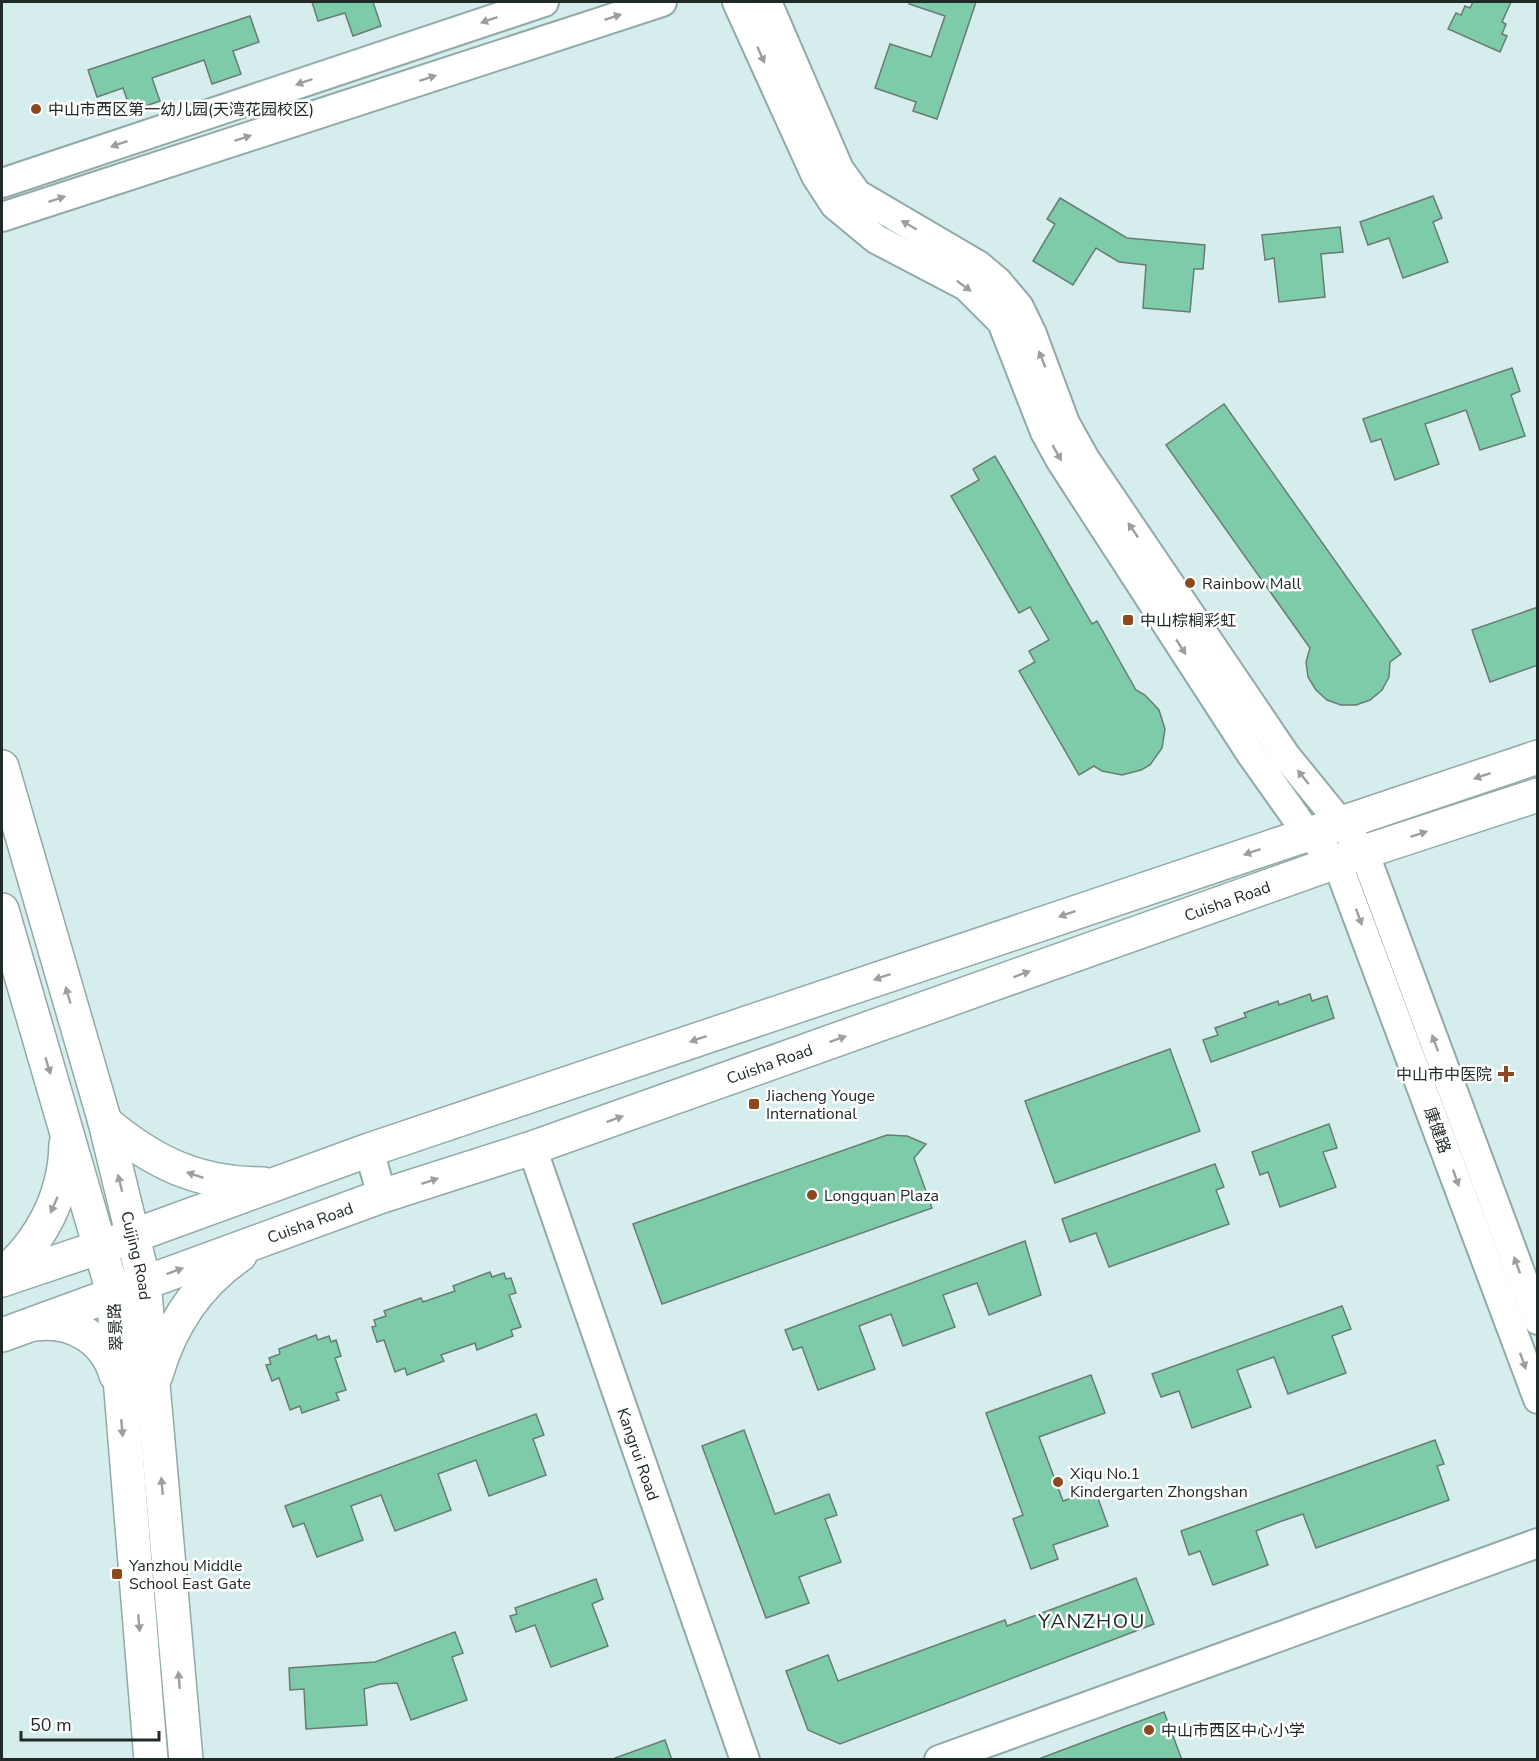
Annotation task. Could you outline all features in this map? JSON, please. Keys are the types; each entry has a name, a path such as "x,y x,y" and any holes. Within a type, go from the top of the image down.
{"main road":[{"path":"2,1280 133,1236 369,1150 1538,757"},
{"name":"Cuijing Road","path":"2,767 105,1122 144,1282 186,1760"},
{"name":"Cuisha Road","path":"16,1330 113,1292 381,1196 532,1148 1350,857 1538,795"},
{"name":"翠景路","path":"2,910 67,1127 113,1292 118,1382 151,1760"},
{"path":"105,1122 134,1146 165,1164 200,1177 237,1184 274,1184"},
{"path":"2,1275 18,1261 41,1232 57,1199 66,1164 67,1127"},
{"path":"154,1385 173,1331 200,1292 227,1265 276,1235"},
{"path":"16,1330 64,1324 87,1335 105,1352 118,1382"}],"street":[{"path":"2,183 544,2"},
{"path":"2,217 662,2"},
{"path":"737,2 816,176 835,205 876,239 966,286 1002,322 1045,432 1148,574 1286,756 1340,822 1350,857"},
{"path":"767,2 839,169 857,194 978,265 998,282 1019,307 1065,423 1251,754 1307,833 1350,857"},
{"name":"康健路","path":"1350,857 1538,1320"},
{"name":"康健路","path":"1350,857 1538,1399"},
{"name":"Kangrui Road","path":"532,1148 745,1760"},
{"path":"369,1150 381,1196"},
{"path":"939,1760 1538,1543"}],"building":[{"path":"312,2 373,2 381,26 353,36 345,13 318,21"},
{"path":"909,2 976,2 937,119 913,111 916,102 875,88 890,44 931,57 945,16 909,4"},
{"path":"1473,2 1511,2 1502,22 1506,24 1502,34 1507,36 1500,52 1448,29 1456,13 1461,15 1465,6 1470,8"},
{"path":"250,16 259,42 233,51 241,74 212,84 204,60 152,78 160,101 131,111 123,88 97,97 88,70"},
{"path":"1433,196 1442,218 1433,222 1448,262 1403,278 1389,238 1368,245 1360,222"},
{"path":"1060,198 1127,238 1205,245 1203,269 1194,269 1190,312 1143,308 1146,265 1119,262 1096,248 1073,285 1033,261 1055,224 1047,219"},
{"path":"1340,227 1343,252 1321,254 1325,297 1279,302 1274,258 1265,260 1262,235"},
{"path":"1512,368 1520,391 1511,395 1525,436 1480,450 1466,410 1425,424 1439,464 1395,480 1381,439 1371,442 1363,419"},
{"path":"1224,404 1401,654 1390,662 1389,677 1382,690 1370,700 1356,705 1341,705 1327,700 1316,690 1308,677 1306,662 1310,648 1166,445"},
{"path":"995,456 1092,624 1097,621 1136,690 1145,695 1159,710 1165,729 1162,748 1150,765 1141,770 1122,775 1102,771 1094,766 1079,775 1019,671 1035,662 1029,651 1049,640 1030,607 1019,613 951,496 979,480 973,469"},
{"path":"1538,607 1538,665 1490,682 1472,630"},
{"path":"1310,994 1312,1001 1327,996 1334,1018 1211,1062 1203,1040 1218,1035 1215,1028 1246,1017 1244,1013 1278,1001 1279,1005"},
{"path":"1170,1049 1200,1131 1055,1183 1025,1101"},
{"path":"1329,1124 1337,1148 1323,1152 1336,1187 1280,1207 1268,1172 1260,1175 1252,1152"},
{"path":"887,1135 907,1136 926,1144 914,1158 932,1208 662,1304 633,1224"},
{"path":"1215,1164 1224,1187 1216,1190 1229,1224 1109,1267 1096,1233 1070,1242 1062,1219"},
{"path":"1025,1241 1041,1295 989,1315 977,1283 943,1295 955,1327 903,1346 891,1314 859,1326 875,1369 818,1390 802,1347 793,1350 785,1330"},
{"path":"490,1272 492,1277 504,1273 506,1279 511,1278 516,1293 509,1295 521,1327 511,1330 513,1336 477,1350 475,1343 441,1355 444,1361 407,1375 405,1368 395,1372 384,1340 377,1342 372,1327 376,1326 374,1320 386,1316 384,1311 421,1298 423,1302 455,1291 453,1286"},
{"path":"1342,1306 1351,1329 1332,1336 1346,1373 1288,1394 1274,1357 1237,1370 1251,1407 1192,1428 1179,1391 1161,1397 1152,1374"},
{"path":"316,1335 318,1340 329,1336 331,1342 336,1340 341,1356 335,1358 346,1390 336,1393 339,1400 302,1413 300,1406 290,1410 279,1378 272,1381 266,1365 271,1364 269,1358 280,1354 279,1349"},
{"path":"1091,1375 1105,1413 1039,1437 1063,1501 1095,1490 1108,1526 1053,1545 1058,1559 1031,1569 1013,1519 1023,1515 986,1413"},
{"path":"536,1414 544,1435 533,1439 546,1475 489,1496 476,1460 438,1474 451,1510 395,1531 381,1495 351,1506 363,1540 317,1557 304,1523 293,1527 285,1506"},
{"path":"744,1430 775,1514 829,1494 837,1515 825,1519 841,1562 799,1577 809,1603 766,1618 702,1446"},
{"path":"1435,1440 1444,1464 1437,1466 1449,1500 1316,1548 1303,1514 1279,1522 1256,1531 1268,1565 1213,1585 1200,1551 1189,1555 1181,1531"},
{"path":"1136,1578 1154,1624 840,1744 808,1730 786,1671 828,1655 838,1681 1005,1620 1007,1626"},
{"path":"596,1579 603,1599 592,1604 608,1646 551,1667 535,1625 516,1632 510,1616 517,1614 515,1608"},
{"path":"455,1632 463,1653 452,1657 467,1700 411,1720 397,1683 380,1684 364,1689 367,1725 306,1729 304,1689 290,1690 289,1668 375,1662"},
{"name":"中山市西区中心小学","path":"1164,1712 1182,1760 1041,1760 1041,1758"},
{"path":"665,1740 672,1760 615,1760 615,1758"}],"place":[{"name":"中山市西区第一幼儿园(天湾花园校区)","path":"36,109"},
{"name":"Rainbow Mall","path":"1190,583"},
{"name":"中山棕榈彩虹","path":"1128,620"},
{"name":"中山市中医院","path":"1506,1074"},
{"name":"Jiacheng Youge International","path":"754,1104"},
{"name":"Longquan Plaza","path":"812,1195"},
{"name":"Xiqu No.1 Kindergarten Zhongshan","path":"1058,1482"},
{"name":"Yanzhou Middle School East Gate","path":"117,1574"},
{"name":"中山市西区中心小学","path":"1149,1730"}],"district":[{"name":"YANZHOU","path":"1092,1621"}]}
